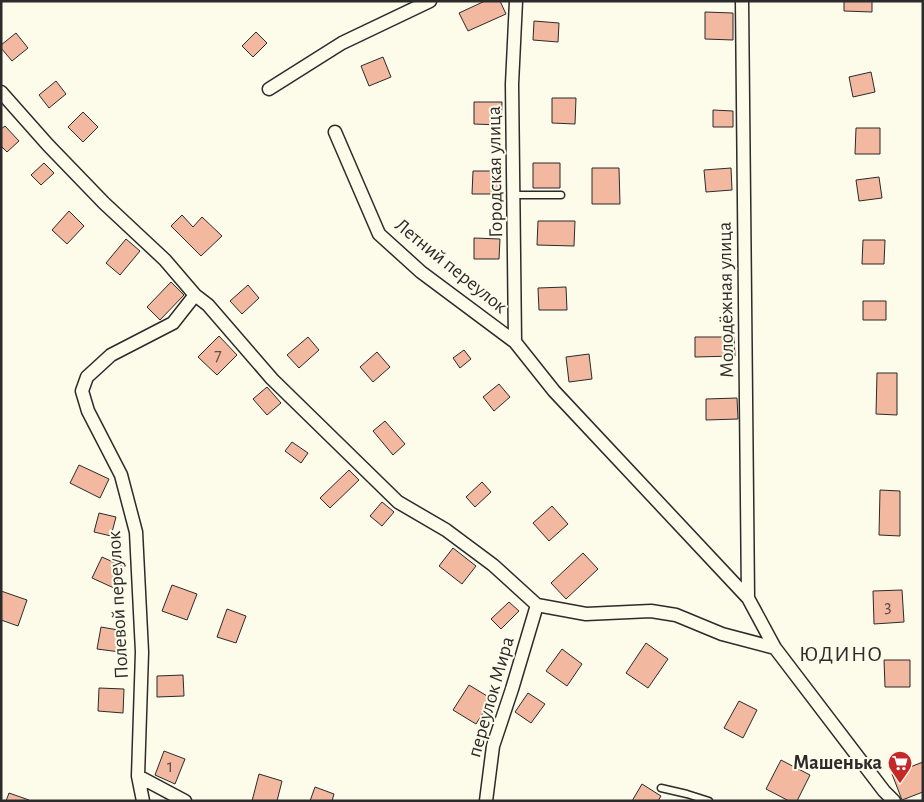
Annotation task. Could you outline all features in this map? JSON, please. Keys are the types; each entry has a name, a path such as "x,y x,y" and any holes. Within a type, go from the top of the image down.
{"street":[{"path":"269,89 342,43 430,1"},
{"name":"Городская улица","path":"515,342 515,195 512,84 516,1"},
{"name":"Молодёжная улица","path":"742,1 748,598"},
{"path":"1,92 54,152 104,203 165,260 195,295 208,305 272,379 398,502 446,530 485,559 537,605 586,614 650,611 676,615 722,634 775,648"},
{"name":"Летний переулок","path":"335,132 379,234 421,272 515,342 554,391 748,598"},
{"name":"Полевой переулок","path":"143,801 138,776 142,652 136,532 121,475 88,411 82,391 87,377 111,355 173,323 195,295"},
{"path":"748,598 775,648 878,783 894,801"},
{"name":"переулок Мира","path":"486,801 493,746 537,605"},
{"path":"138,776 185,801"}],"lane":[{"path":"515,195 561,195"},
{"path":"661,788 709,801"}],"building":[{"path":"485,1 500,1 506,14 468,31 459,13"},
{"path":"844,1 872,1 872,12 844,11"},
{"path":"705,12 733,13 733,40 705,39"},
{"path":"534,21 559,23 558,42 533,40"},
{"path":"256,32 267,43 253,57 242,46"},
{"path":"16,33 28,48 12,61 1,48 1,45"},
{"path":"383,57 391,77 369,86 361,66"},
{"path":"871,72 875,92 853,97 849,77"},
{"path":"56,81 66,94 49,108 39,95"},
{"path":"552,98 576,98 575,124 552,123"},
{"path":"474,102 502,102 501,125 474,124"},
{"path":"713,110 733,111 733,127 713,127"},
{"path":"83,112 98,127 83,142 68,127"},
{"path":"5,126 19,141 7,152 1,146 1,129"},
{"path":"856,128 880,128 880,154 855,154"},
{"path":"44,163 54,173 41,185 31,175"},
{"path":"533,163 560,163 560,188 533,188"},
{"path":"592,168 619,168 620,204 592,204"},
{"path":"731,168 732,190 706,192 704,170"},
{"path":"473,171 500,171 499,194 472,194"},
{"path":"879,177 882,198 859,201 856,180"},
{"path":"69,211 84,226 67,244 52,230"},
{"path":"182,215 193,227 202,217 222,236 201,256 171,226"},
{"path":"538,221 575,221 574,246 537,245"},
{"path":"474,238 500,239 499,259 474,259"},
{"path":"126,239 140,251 120,275 106,263"},
{"path":"863,240 885,240 884,264 862,264"},
{"path":"171,282 184,295 160,320 147,307"},
{"path":"248,285 259,298 242,314 230,301"},
{"path":"566,287 567,310 539,310 538,288"},
{"path":"863,301 886,301 886,320 863,320"},
{"path":"219,336 237,355 217,375 198,357"},
{"path":"308,337 319,350 299,368 287,355"},
{"path":"695,337 734,337 735,356 695,357"},
{"path":"464,350 471,359 460,368 453,358"},
{"path":"377,352 390,367 373,382 360,367"},
{"path":"589,354 592,379 569,382 566,357"},
{"path":"877,373 897,373 897,415 876,414"},
{"path":"499,384 510,397 494,411 483,397"},
{"path":"267,387 281,403 267,415 253,399"},
{"path":"737,398 738,419 706,420 706,399"},
{"path":"385,421 405,444 393,455 373,431"},
{"path":"292,442 308,453 301,463 285,451"},
{"path":"79,465 109,479 100,498 70,483"},
{"path":"349,470 359,480 330,508 320,498"},
{"path":"482,482 491,492 475,507 466,497"},
{"path":"880,490 900,491 900,536 879,535"},
{"path":"382,502 394,512 382,526 370,516"},
{"path":"552,506 568,524 549,541 533,523"},
{"path":"99,513 116,517 111,536 94,532"},
{"path":"453,548 476,566 462,584 439,566"},
{"path":"583,553 598,569 566,599 551,583"},
{"path":"102,557 124,567 114,588 92,578"},
{"path":"172,585 197,594 187,620 162,611"},
{"path":"902,590 904,622 874,624 873,591"},
{"path":"1,591 27,600 18,626 1,620"},
{"path":"509,602 519,611 501,629 491,619"},
{"path":"227,609 246,616 236,643 217,637"},
{"path":"101,627 124,631 120,652 97,649"},
{"path":"646,643 668,659 648,688 626,673"},
{"path":"562,649 582,664 567,686 546,671"},
{"path":"884,660 910,660 910,687 885,687"},
{"path":"183,675 184,696 157,697 157,676"},
{"path":"469,685 492,699 476,724 453,710"},
{"path":"99,688 124,689 123,713 98,711"},
{"path":"528,693 545,704 531,723 515,712"},
{"path":"739,701 757,710 743,738 724,728"},
{"path":"164,751 185,759 175,784 155,775"},
{"path":"781,760 810,775 797,801 789,801 766,789"},
{"path":"923,762 923,792 902,800 892,774"},
{"path":"259,774 282,781 277,801 252,801"},
{"path":"642,784 661,796 658,801 632,801"},
{"path":"315,787 334,794 332,801 310,801"},
{"path":"9,793 29,800 29,801 6,801"}],"place":[{"name":"Машенька","path":"900,784"}],"district":[{"name":"ЮДИНО","path":"841,654"}]}
